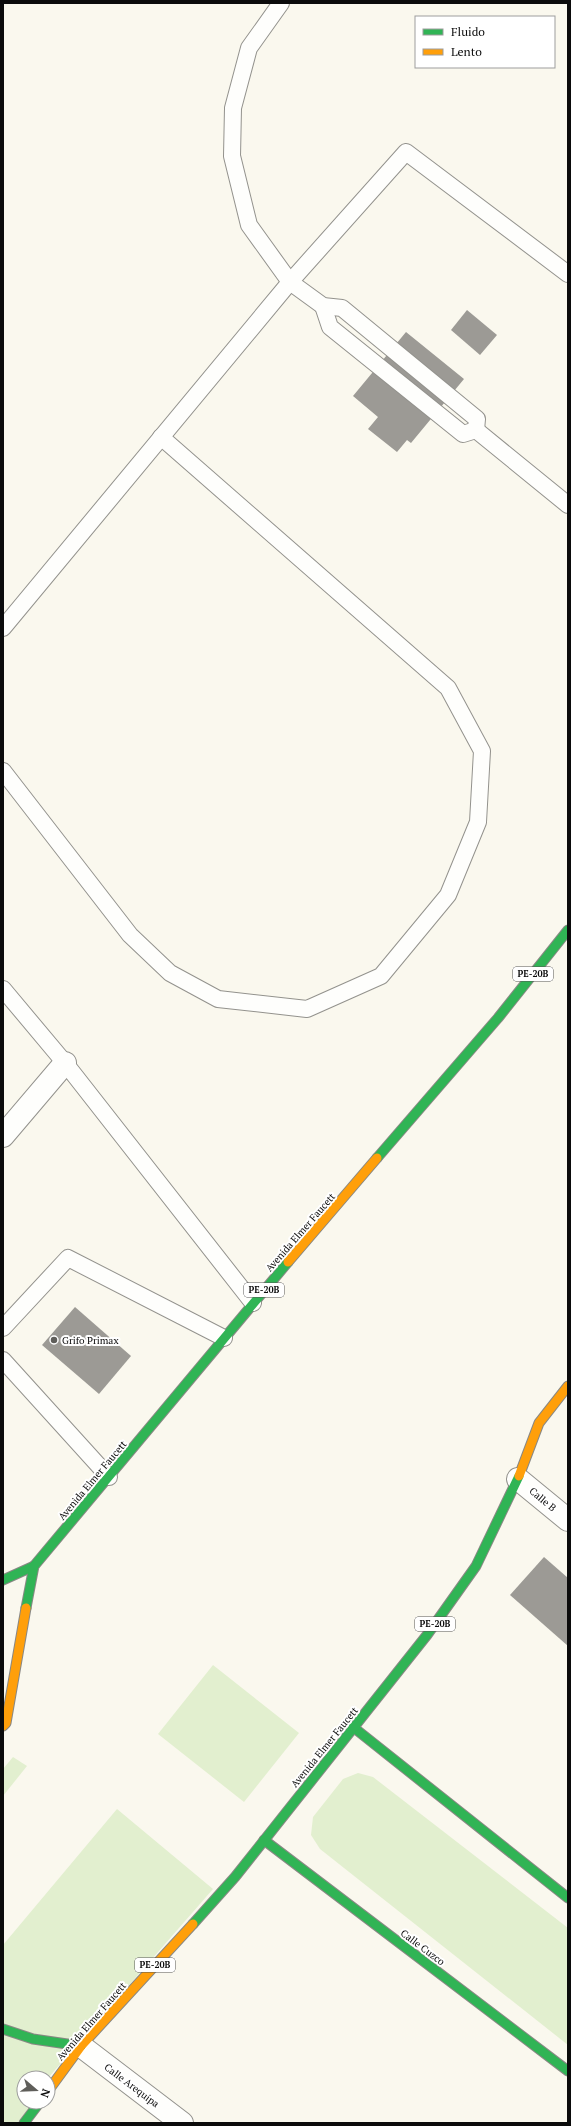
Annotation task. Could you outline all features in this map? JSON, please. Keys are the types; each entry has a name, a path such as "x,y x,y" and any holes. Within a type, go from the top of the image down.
{"main road":[{"name":"Avenida Elmer Faucett","path":"3,1580 34,1566 253,1303 498,1018 568,930"},
{"name":"Avenida Elmer Faucett","path":"56,2080 81,2046 235,1877 428,1635 476,1566 518,1479 539,1423 568,1386"},
{"path":"3,1726 6,1723 34,1566"},
{"path":"354,1727 568,1898"},
{"name":"Calle Cuzco","path":"264,1840 568,2071"},
{"path":"3,2029 32,2039 81,2046"},
{"path":"24,2123 34,2110"}],"street":[{"path":"3,1136 65,1063"},
{"name":"Calle B","path":"518,1479 568,1520"},
{"name":"Calle Arequipa","path":"81,2046 182,2123"}],"lane":[{"path":"281,3 249,48 233,108 232,156 249,225 290,282 322,306 342,308 477,419 476,430"},
{"path":"3,628 290,282 406,152 568,274"},
{"path":"322,306 330,327 463,434 476,430"},
{"path":"476,430 568,505"},
{"path":"3,771 130,934 170,973 218,999 307,1009 381,976 448,895 478,822 482,751 448,688 161,437"},
{"path":"3,989 65,1063 253,1303"},
{"path":"3,1328 68,1258 224,1338"},
{"path":"3,1360 109,1477"}],"green space":[{"path":"213,1665 299,1733 244,1802 158,1734"},
{"path":"13,1757 27,1766 3,1796 3,1769"},
{"path":"358,1773 373,1777 568,1928 568,2045 320,1849 311,1835 313,1817 343,1779"},
{"path":"117,1809 213,1889 55,2070 16,2070 16,2110 28,2110 17,2123 3,2123 3,1945"}],"building":[{"path":"467,310 497,335 480,355 451,330"},
{"path":"406,332 464,379 411,443 407,440 397,452 368,429 378,417 353,396"},
{"path":"75,1307 131,1356 99,1394 42,1345"},
{"path":"544,1557 568,1578 568,1646 510,1595"}],"traffic: fast":[{"path":"377,1158 498,1018 568,930"},
{"path":"26,1608 34,1566 288,1262"},
{"path":"193,1924 235,1877 427,1635 476,1566 519,1476"},
{"path":"3,1580 34,1566"},
{"path":"353,1727 568,1898"},
{"path":"264,1840 568,2071"},
{"path":"3,2029 33,2039 81,2046"},
{"path":"24,2123 34,2110"}],"traffic: slow":[{"path":"288,1262 377,1158"},
{"path":"519,1476 539,1423 568,1386"},
{"path":"3,1726 6,1723 26,1608"},
{"path":"56,2080 81,2046 193,1924"}],"place":[{"name":"Grifo Primax","path":"54,1340"}]}
